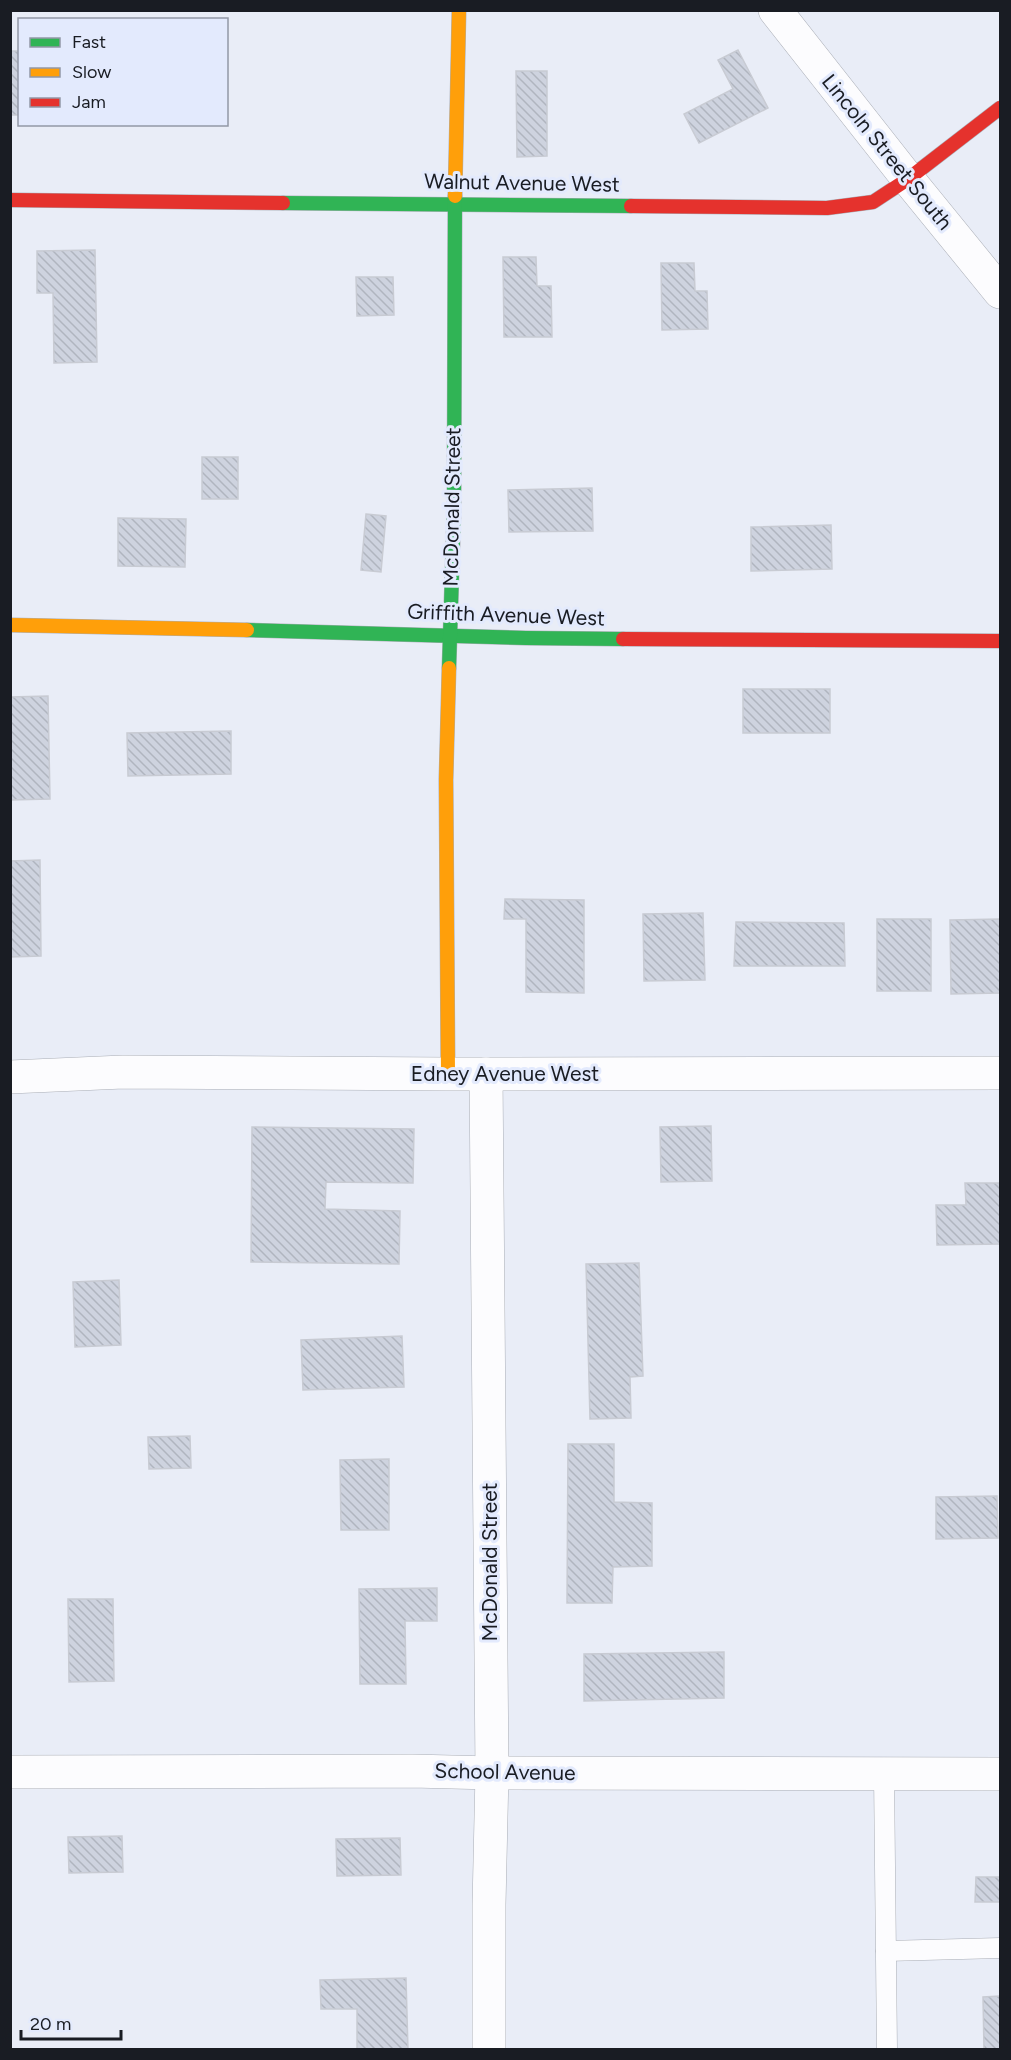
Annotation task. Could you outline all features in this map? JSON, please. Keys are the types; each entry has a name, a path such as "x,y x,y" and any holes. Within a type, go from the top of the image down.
{"street":[{"name":"McDonald Street","path":"448,1074 446,780 454,509 455,203 459,10"},
{"name":"Lincoln Street South","path":"775,10 1000,292"},
{"name":"Walnut Avenue West","path":"10,200 827,208 873,202 908,179 1000,108"},
{"name":"Griffith Avenue West","path":"10,625 537,639 1000,641"},
{"name":"Edney Avenue West","path":"10,1077 123,1072 1000,1073"},
{"name":"McDonald Street","path":"486,1074 492,1773 489,2049"},
{"name":"School Avenue","path":"10,1772 412,1771 1000,1774"}],"lane":[{"path":"884,1774 887,2049"},
{"path":"886,1951 1000,1948"}],"building":[{"path":"738,50 768,108 699,143 684,114 733,89 718,60"},
{"path":"10,51 18,51 18,115 10,115"},
{"path":"516,71 547,71 547,156 517,157"},
{"path":"95,250 97,362 54,363 53,293 37,293 37,251"},
{"path":"503,257 536,257 537,286 551,286 552,337 504,337"},
{"path":"661,263 694,263 695,291 707,291 708,329 662,330"},
{"path":"356,277 393,277 394,315 357,316"},
{"path":"202,457 238,457 238,499 202,499"},
{"path":"592,488 593,531 509,532 508,490"},
{"path":"366,514 386,516 381,572 361,570"},
{"path":"118,518 186,519 185,567 118,566"},
{"path":"831,525 832,569 751,571 751,527"},
{"path":"743,689 830,689 830,733 743,733"},
{"path":"48,696 50,799 10,800 10,697"},
{"path":"231,731 231,774 128,776 127,733"},
{"path":"40,860 41,956 10,957 10,861"},
{"path":"505,899 584,900 584,993 526,992 526,919 504,919"},
{"path":"703,913 705,980 644,981 643,914"},
{"path":"877,919 931,919 931,991 877,991"},
{"path":"1000,919 1000,993 951,994 950,920"},
{"path":"736,922 844,923 845,966 734,966"},
{"path":"711,1126 712,1181 661,1182 660,1127"},
{"path":"252,1127 414,1129 413,1183 326,1182 325,1209 400,1211 399,1264 251,1262"},
{"path":"965,1183 1000,1183 1000,1244 937,1245 936,1205 966,1205"},
{"path":"639,1263 643,1376 630,1377 631,1418 590,1419 586,1264"},
{"path":"119,1280 121,1345 75,1347 73,1282"},
{"path":"402,1336 404,1387 303,1390 301,1340"},
{"path":"190,1436 191,1468 149,1469 148,1437"},
{"path":"568,1444 614,1444 614,1502 652,1503 652,1566 613,1567 612,1603 567,1603"},
{"path":"389,1459 389,1530 341,1530 340,1460"},
{"path":"997,1496 998,1538 936,1539 936,1497"},
{"path":"437,1588 437,1621 405,1621 406,1684 360,1684 359,1589"},
{"path":"68,1599 113,1599 114,1681 69,1682"},
{"path":"724,1652 724,1698 584,1701 584,1654"},
{"path":"122,1836 123,1872 69,1873 68,1837"},
{"path":"400,1838 401,1875 337,1876 336,1839"},
{"path":"976,1877 1000,1877 1000,1902 975,1902"},
{"path":"406,1978 408,2050 357,2050 357,2009 321,2009 320,1980"},
{"path":"1000,1996 1000,2050 984,2050 983,1997"}],"traffic: fast":[{"path":"449,668 454,509 455,196"},
{"path":"283,203 631,206"},
{"path":"247,630 623,639"}],"traffic: slow":[{"path":"455,196 459,10"},
{"path":"10,625 247,630"},
{"path":"448,1074 446,780 449,668"}],"traffic: jam":[{"path":"631,206 827,208 873,202 908,179 1000,108"},
{"path":"10,200 283,203"},
{"path":"623,639 1000,641"}]}
